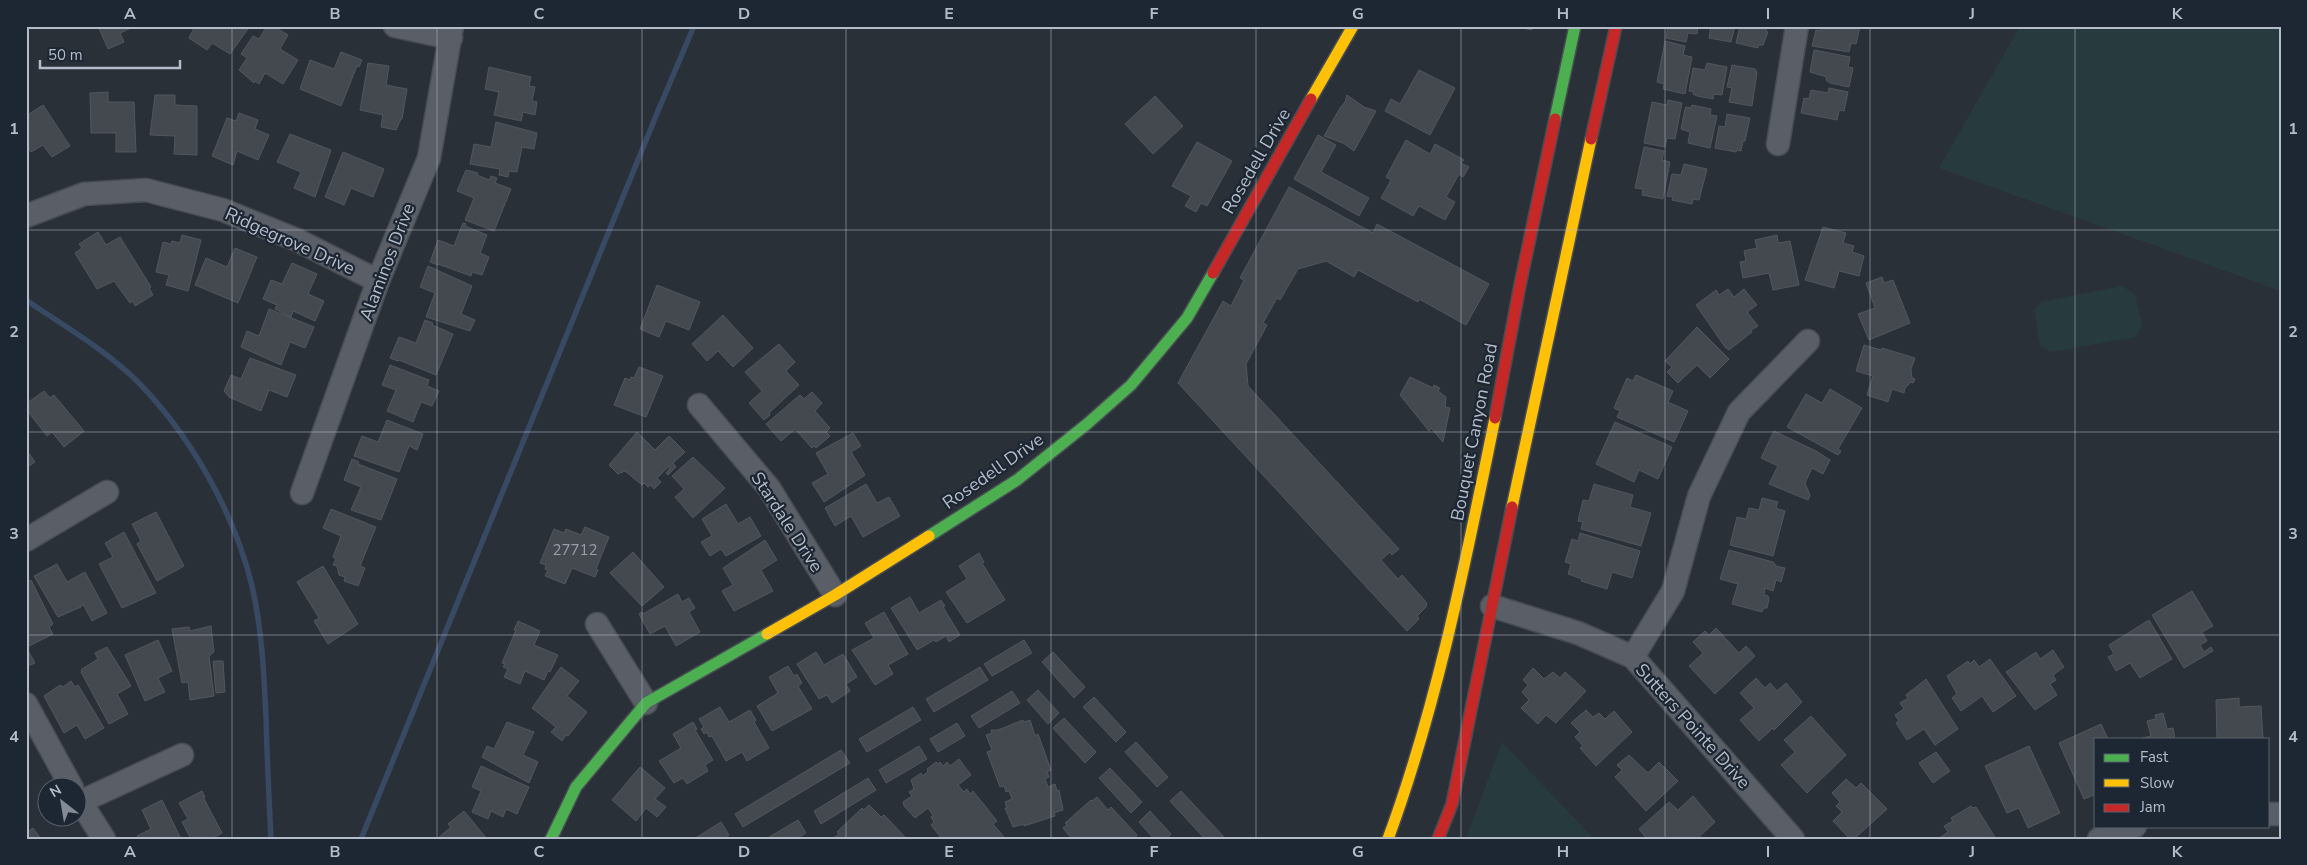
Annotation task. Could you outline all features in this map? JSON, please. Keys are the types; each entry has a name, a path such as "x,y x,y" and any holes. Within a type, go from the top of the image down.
{"main road":[{"name":"Rosedell Drive","path":"551,839 576,787 646,702 835,595 1017,480 1087,424 1130,385 1187,318 1353,26"},
{"name":"Bouquet Canyon Road","path":"1388,839 1407,788 1462,599 1520,285 1575,26"},
{"path":"1438,839 1452,804 1488,605 1515,497 1616,26"},
{"path":"1520,285 1534,268"},
{"path":"1510,458 1515,497"}],"street":[{"path":"395,26 452,32"},
{"path":"1778,144 1797,26"},
{"name":"Alaminos Drive","path":"302,493 378,281 429,158 452,32"},
{"name":"Ridgegrove Drive","path":"26,216 84,194 146,190 232,214 297,240 378,281"},
{"path":"1633,658 1673,591 1699,496 1739,412 1808,341"},
{"name":"Stardale Drive","path":"700,405 769,488 835,595"},
{"path":"26,540 107,492"},
{"name":"Sutters Pointe Drive","path":"1488,605 1578,633 1633,658 1793,839"},
{"path":"597,624 646,702"},
{"path":"26,704 66,778"},
{"path":"88,791 182,755"},
{"path":"88,814 104,839"},
{"path":"2100,839 2130,828"}],"green space":[{"path":"2020,26 2281,26 2281,291 1939,168"},
{"path":"2122,286 2135,294 2142,326 2135,337 2051,352 2040,345 2034,310 2041,302"},
{"path":"1502,742 1594,839 1466,839"}],"building":[{"path":"98,26 136,26 120,33 124,42 108,49"},
{"path":"195,26 250,26 230,54 212,43 207,50 189,38"},
{"path":"267,26 273,26 288,35 280,49 298,60 283,84 265,73 259,84 255,81 254,83 239,70 247,58 241,54 253,36 259,39"},
{"path":"1514,26 1532,26 1532,30"},
{"path":"1668,26 1698,26 1697,34 1688,33 1686,42 1666,38"},
{"path":"1711,26 1735,26 1731,42 1709,38"},
{"path":"1740,26 1767,26 1766,31 1768,32 1763,45 1759,45 1758,48 1736,43"},
{"path":"1821,26 1860,26 1856,44 1851,43 1849,52 1812,46 1816,30 1820,31"},
{"path":"1665,41 1685,46 1683,55 1692,57 1685,94 1663,89 1664,84 1657,82"},
{"path":"1814,50 1850,57 1848,67 1853,68 1849,87 1830,83 1826,80 1827,77 1810,72"},
{"path":"341,52 362,60 359,67 357,66 341,106 300,89 310,60 334,69"},
{"path":"368,63 389,66 386,85 407,89 402,119 396,130 381,127 383,115 360,110"},
{"path":"1707,63 1727,67 1722,95 1714,94 1713,99 1697,96 1693,94 1694,92 1689,91 1693,68 1705,70"},
{"path":"1732,65 1755,69 1757,72 1752,106 1729,102 1732,88 1727,87"},
{"path":"489,67 531,77 529,86 535,87 532,101 537,102 535,115 523,112 521,121 494,115 499,92 485,89"},
{"path":"1419,70 1455,88 1430,135 1385,111 1391,99 1400,104"},
{"path":"1829,88 1848,92 1844,111 1839,110 1837,120 1801,113 1804,98 1809,99 1811,90 1828,93"},
{"path":"108,92 108,102 134,102 136,152 116,152 116,133 91,133 90,93"},
{"path":"155,95 175,95 175,105 197,106 197,155 174,154 175,136 150,135"},
{"path":"1347,95 1364,107 1376,111 1354,151 1343,143 1324,136 1345,102"},
{"path":"1155,96 1183,126 1153,154 1125,124"},
{"path":"1668,100 1682,103 1675,139 1667,138 1665,147 1644,143 1652,102 1667,105"},
{"path":"43,105 70,146 52,157 43,145 31,152 26,146 26,116"},
{"path":"1692,105 1711,109 1710,115 1717,116 1710,148 1688,143 1690,132 1681,129 1685,109 1686,107 1691,108"},
{"path":"239,113 258,120 255,129 269,135 258,160 237,151 233,165 212,156 227,118 236,121"},
{"path":"1727,114 1750,118 1741,151 1737,150 1736,152 1715,148 1719,126 1725,127"},
{"path":"496,122 537,133 534,149 522,147 517,172 509,171 508,177 499,175 500,169 470,164 474,144 491,147"},
{"path":"290,134 331,150 315,197 294,188 301,172 277,162"},
{"path":"1318,135 1336,145 1321,172 1369,198 1359,216 1294,179"},
{"path":"1406,140 1430,154 1435,144 1464,160 1461,163 1469,167 1463,177 1459,174 1446,197 1455,202 1445,220 1419,206 1413,216 1381,198 1391,180 1386,177"},
{"path":"1197,142 1232,161 1207,206 1201,203 1196,212 1185,206 1191,196 1172,186"},
{"path":"1644,147 1664,151 1662,160 1670,162 1663,199 1642,195 1643,189 1635,188"},
{"path":"343,152 384,169 373,197 351,188 344,205 325,197"},
{"path":"1684,164 1707,169 1699,200 1693,199 1692,204 1672,200 1673,197 1667,196 1672,174 1681,175"},
{"path":"466,170 478,173 477,175 489,180 491,176 497,178 495,183 511,189 494,231 465,220 474,198 457,191"},
{"path":"1289,187 1373,233 1377,224 1489,284 1466,325 1419,299 1418,302 1358,270 1354,277 1326,261 1298,269 1280,300 1277,298 1263,323 1267,325 1246,364 1248,386 1399,549 1392,555 1390,552 1381,560 1398,579 1402,575 1427,603 1426,607 1417,616 1419,619 1407,631 1178,383 1223,301 1231,306 1244,280 1240,278"},
{"path":"463,223 466,224 465,226 487,235 480,253 489,257 482,275 472,272 471,276 430,262 438,240 454,246"},
{"path":"1823,227 1846,233 1843,243 1854,246 1852,252 1864,256 1859,276 1839,271 1834,288 1805,280"},
{"path":"98,232 106,245 120,237 151,287 149,288 153,295 135,306 133,301 130,303 114,281 97,289 75,253 82,248 79,244"},
{"path":"182,235 201,240 188,291 166,285 169,275 156,272 163,242 171,244 172,241 180,243"},
{"path":"1777,235 1778,243 1790,241 1799,285 1773,290 1769,273 1743,278 1740,262 1746,261 1744,251 1757,248 1755,240"},
{"path":"235,248 257,257 238,303 195,285 206,258 227,267"},
{"path":"292,263 317,274 308,294 324,301 315,321 293,311 291,317 275,309 277,305 263,299 271,280 282,284"},
{"path":"428,266 472,286 461,314 475,320 470,331 426,317 435,293 420,287"},
{"path":"1882,277 1884,283 1893,280 1910,323 1869,340 1858,314 1875,308 1866,283"},
{"path":"657,285 700,302 689,330 666,321 659,337 640,329"},
{"path":"1728,289 1734,297 1744,289 1757,305 1747,312 1758,326 1729,350 1696,305 1716,290 1719,295"},
{"path":"269,309 314,327 305,348 290,342 281,365 241,347 247,331 259,336"},
{"path":"723,315 753,348 733,367 718,351 707,361 692,344"},
{"path":"425,320 453,334 436,375 390,358 399,337 416,343"},
{"path":"1697,327 1729,359 1710,378 1697,365 1678,383 1667,372 1672,367 1665,361"},
{"path":"779,344 795,362 786,371 799,385 764,420 749,403 762,391 745,372"},
{"path":"1864,345 1881,350 1882,348 1915,358 1911,369 1912,378 1915,379 1913,383 1911,382 1905,388 1904,393 1892,389 1888,402 1867,395 1873,376 1856,371"},
{"path":"250,358 296,375 287,397 269,390 261,411 229,397 224,391 231,375 241,379"},
{"path":"390,365 429,380 427,386 439,391 432,406 421,402 413,422 387,411 396,390 382,385"},
{"path":"639,367 663,376 646,417 614,405 625,378 630,380 631,377 634,378"},
{"path":"1636,375 1673,391 1668,402 1688,411 1674,442 1617,417 1620,411 1614,408 1627,378 1633,381"},
{"path":"1410,377 1433,388 1434,385 1440,388 1438,391 1446,397 1445,407 1450,408 1443,442 1431,428 1429,431 1400,395"},
{"path":"1830,389 1862,408 1838,449 1841,451 1838,455 1787,427 1806,394 1822,403"},
{"path":"44,391 50,398 54,395 84,431 64,447 52,432 47,436 26,409 26,404"},
{"path":"812,392 822,403 815,411 830,428 826,432 830,436 816,448 814,446 812,448 795,429 781,441 766,424 800,395 804,399"},
{"path":"387,420 423,434 417,450 409,446 399,472 354,456 362,436 378,442"},
{"path":"1615,422 1672,447 1658,479 1639,470 1634,482 1596,464"},
{"path":"1774,431 1816,451 1830,460 1823,474 1812,468 1805,483 1810,495 1808,500 1769,484 1778,466 1761,458"},
{"path":"637,432 655,450 669,436 685,452 673,463 676,467 668,475 666,473 670,468 669,466 657,478 661,482 654,489 651,485 648,487 644,483 642,485 625,471 618,474 609,465"},
{"path":"853,433 861,446 851,452 865,475 824,502 812,483 828,474 816,453"},
{"path":"26,449 35,462 26,468"},
{"path":"693,457 725,488 693,518 675,497 684,489 672,476"},
{"path":"352,459 359,462 358,464 397,479 381,520 351,510 361,487 344,480"},
{"path":"866,484 877,503 889,497 900,516 863,537 851,516 835,526 825,508"},
{"path":"1594,484 1633,495 1630,507 1651,513 1641,546 1581,529 1583,522 1578,521 1583,500 1589,501"},
{"path":"1762,498 1778,502 1776,508 1785,511 1773,556 1730,545 1737,517 1746,519 1749,508 1759,510"},
{"path":"726,504 738,524 750,517 761,536 726,556 721,549 710,556 701,542 712,536 702,519"},
{"path":"331,509 376,527 360,566 365,568 358,586 344,581 345,577 339,575 337,566 333,565 336,559 333,557 341,536 323,528"},
{"path":"156,512 184,566 157,581 137,544 141,541 132,524"},
{"path":"585,527 609,537 596,569 598,570 595,577 572,568 565,584 545,576 548,570 545,569 546,565 540,563 554,529 564,533 566,529 581,535"},
{"path":"124,532 156,593 122,608 99,564 113,557 105,543"},
{"path":"1580,533 1640,551 1632,578 1612,572 1607,589 1581,581 1582,579 1568,574 1571,564 1565,562 1572,539 1578,541"},
{"path":"765,540 777,560 761,570 773,591 734,611 722,591 733,585 723,568"},
{"path":"1729,550 1773,562 1776,566 1785,568 1781,582 1776,580 1773,591 1765,588 1764,595 1768,596 1769,599 1767,608 1764,608 1762,612 1732,604 1738,584 1720,579"},
{"path":"633,552 664,587 642,606 610,573"},
{"path":"979,553 984,562 982,563 1005,600 967,623 946,592 967,579 959,566"},
{"path":"57,564 67,582 85,572 107,613 92,621 83,604 81,607 58,617 34,576"},
{"path":"323,566 358,624 328,644 314,621 319,618 297,582"},
{"path":"31,580 53,624 49,627 53,634 27,647 26,582"},
{"path":"2192,591 2213,626 2202,632 2207,641 2200,645 2204,652 2211,647 2213,651 2184,668 2152,615"},
{"path":"678,594 682,602 689,598 695,608 689,612 700,632 676,646 665,626 650,634 639,614 642,612 643,614"},
{"path":"910,597 919,613 941,600 945,606 943,607 960,635 949,642 946,636 936,642 934,640 917,650 891,608"},
{"path":"884,612 908,654 888,665 893,674 875,685 852,650 874,638 865,623"},
{"path":"2149,620 2172,659 2140,678 2130,663 2116,671 2108,657 2114,654 2109,645"},
{"path":"518,621 540,631 534,645 558,655 544,680 525,671 520,684 504,677 508,669 503,667 505,664 502,663"},
{"path":"211,626 214,652 209,656 214,696 190,700 188,682 182,683 172,629 189,627 190,631"},
{"path":"1716,628 1739,653 1746,646 1755,656 1715,694 1689,666 1703,653 1693,642 1705,631 1709,635"},
{"path":"158,640 172,671 158,678 165,692 145,701 125,655"},
{"path":"1024,640 1032,653 992,676 984,664"},
{"path":"26,647 35,663 26,667"},
{"path":"107,647 131,686 117,694 128,714 109,724 81,672 82,669 98,659 95,653"},
{"path":"2053,650 2064,667 2053,675 2056,680 2050,684 2057,695 2035,710 2006,672 2036,652 2040,659"},
{"path":"816,652 824,665 843,654 857,677 846,684 850,691 832,703 827,695 819,699 797,664"},
{"path":"1053,652 1085,687 1074,698 1042,662"},
{"path":"1990,659 2016,696 1993,712 1982,696 1961,711 1952,698 1957,694 1947,676 1968,661 1970,664 1974,660 1979,667"},
{"path":"213,661 223,661 225,692 216,693"},
{"path":"788,666 794,676 797,674 802,683 798,686 812,709 772,731 757,706 778,693 769,677"},
{"path":"561,667 579,681 567,696 587,712 562,741 551,732 556,727 532,708"},
{"path":"980,667 988,680 934,712 926,699"},
{"path":"1533,668 1544,679 1553,672 1560,678 1565,672 1586,691 1556,723 1546,715 1538,724 1521,708 1529,700 1522,692 1528,685 1523,680"},
{"path":"1756,678 1765,688 1770,683 1777,691 1786,683 1802,702 1774,730 1773,728 1759,741 1740,720 1754,708 1740,693"},
{"path":"1926,679 1958,729 1935,745 1924,729 1907,740 1896,723 1899,721 1895,715 1904,709 1900,703 1908,698 1906,695"},
{"path":"71,681 75,687 78,685 104,728 85,739 77,725 64,733 44,696 60,685 63,687"},
{"path":"1038,690 1059,713 1048,724 1027,700"},
{"path":"1012,691 1020,703 979,728 971,716"},
{"path":"1094,697 1126,732 1116,742 1083,707"},
{"path":"2239,698 2239,707 2261,706 2263,738 2217,738 2216,700"},
{"path":"720,707 729,722 750,710 756,720 754,722 769,748 747,761 742,752 726,761 712,736 709,737 707,732 704,734 701,729 704,727 699,719"},
{"path":"913,707 921,720 867,752 859,739"},
{"path":"1586,710 1593,717 1599,713 1605,719 1614,711 1632,732 1596,766 1580,748 1583,746 1575,737 1580,732 1571,723"},
{"path":"2163,713 2167,729 2173,728 2175,738 2142,738 2151,736 2147,721 2156,719 2155,715"},
{"path":"1811,716 1846,755 1807,793 1781,765 1795,752 1784,740"},
{"path":"1064,718 1096,752 1085,763 1053,728"},
{"path":"1023,720 1024,722 1030,720 1035,736 1038,734 1051,770 1047,772 1049,777 1045,779 1048,787 1055,784 1057,791 1059,790 1063,810 1054,813 1055,816 1024,826 1024,824 1013,827 1005,808 1007,808 1005,802 1012,799 1009,791 1006,792 1004,786 1000,787 987,752 992,750 986,735 992,733 991,730 998,730"},
{"path":"507,722 534,732 523,755 538,762 529,783 482,757 487,746 494,749"},
{"path":"693,722 697,729 695,730 713,760 705,765 708,771 687,784 683,778 674,783 659,761 681,748 673,734"},
{"path":"957,723 965,736 938,752 930,739"},
{"path":"2101,724 2108,738 2094,738 2094,795 2084,799 2059,743"},
{"path":"1136,742 1168,777 1157,787 1125,752"},
{"path":"919,746 927,759 886,783 879,770"},
{"path":"2029,746 2060,813 2028,828 2019,808 2007,813 1985,766"},
{"path":"841,750 850,763 743,827 735,814"},
{"path":"1936,752 1950,771 1933,783 1919,763"},
{"path":"1629,755 1648,773 1659,762 1678,781 1646,811 1615,777 1622,770 1617,765"},
{"path":"959,759 971,775 958,785 964,792 967,789 970,794 973,791 997,821 993,824 1004,837 1002,839 942,839 931,825 934,822 931,817 933,815 928,808 915,818 904,806 903,802 912,796 909,792 914,789 911,780 921,773 923,776 928,771 927,769 936,762 938,764 940,762 943,766 947,762 950,766"},
{"path":"481,766 529,787 517,814 506,809 503,817 491,811 488,819 472,812 481,791 472,787"},
{"path":"640,767 665,788 655,799 666,807 657,817 646,808 636,821 612,800"},
{"path":"1110,768 1142,802 1131,813 1099,778"},
{"path":"868,778 876,790 821,824 814,811"},
{"path":"1846,779 1856,788 1861,783 1887,809 1854,839 1850,839 1833,821 1842,812 1836,806 1840,802 1832,793"},
{"path":"202,791 205,797 203,797 222,833 211,839 191,839 182,822 188,819 179,803"},
{"path":"1181,791 1224,837 1205,839 1170,801"},
{"path":"1693,796 1715,822 1697,839 1647,839 1639,829 1669,802 1678,810"},
{"path":"1097,797 1108,810 1111,807 1137,835 1134,839 1072,839 1063,828 1067,825 1065,823"},
{"path":"162,800 181,839 139,839 137,836 151,829 142,810"},
{"path":"869,805 881,817 884,815 907,839 837,839 835,837 839,834 837,832 862,808 864,810"},
{"path":"1971,806 1973,808 1976,807 1996,839 1938,839 1948,832 1944,826 1953,821 1951,818"},
{"path":"464,811 487,839 441,839 439,837 451,827 448,824"},
{"path":"1150,811 1171,834 1166,839 1154,839 1139,822"},
{"path":"798,820 806,833 796,839 766,839"},
{"path":"721,822 729,835 723,839 694,839"},
{"path":"33,828 41,839 26,839 27,832"}],"waterway":[{"path":"361,839 694,26"},
{"path":"26,300 99,349 139,383 158,404 193,452 209,477 222,504 244,558 252,586 258,619 264,685 271,839"}],"traffic: fast":[{"path":"1555,119 1575,26"},
{"path":"929,536 1017,480 1087,424 1131,385 1187,318 1213,273"},
{"path":"551,839 576,787 646,703 767,634"}],"traffic: slow":[{"path":"1311,99 1353,26"},
{"path":"1512,507 1591,139"},
{"path":"1388,839 1406,788 1436,683 1462,577 1495,418"},
{"path":"767,634 835,595 929,536"}],"traffic: jam":[{"path":"1591,139 1616,26"},
{"path":"1213,273 1311,99"},
{"path":"1495,418 1520,285 1555,119"},
{"path":"1438,839 1452,804 1512,507"}]}
